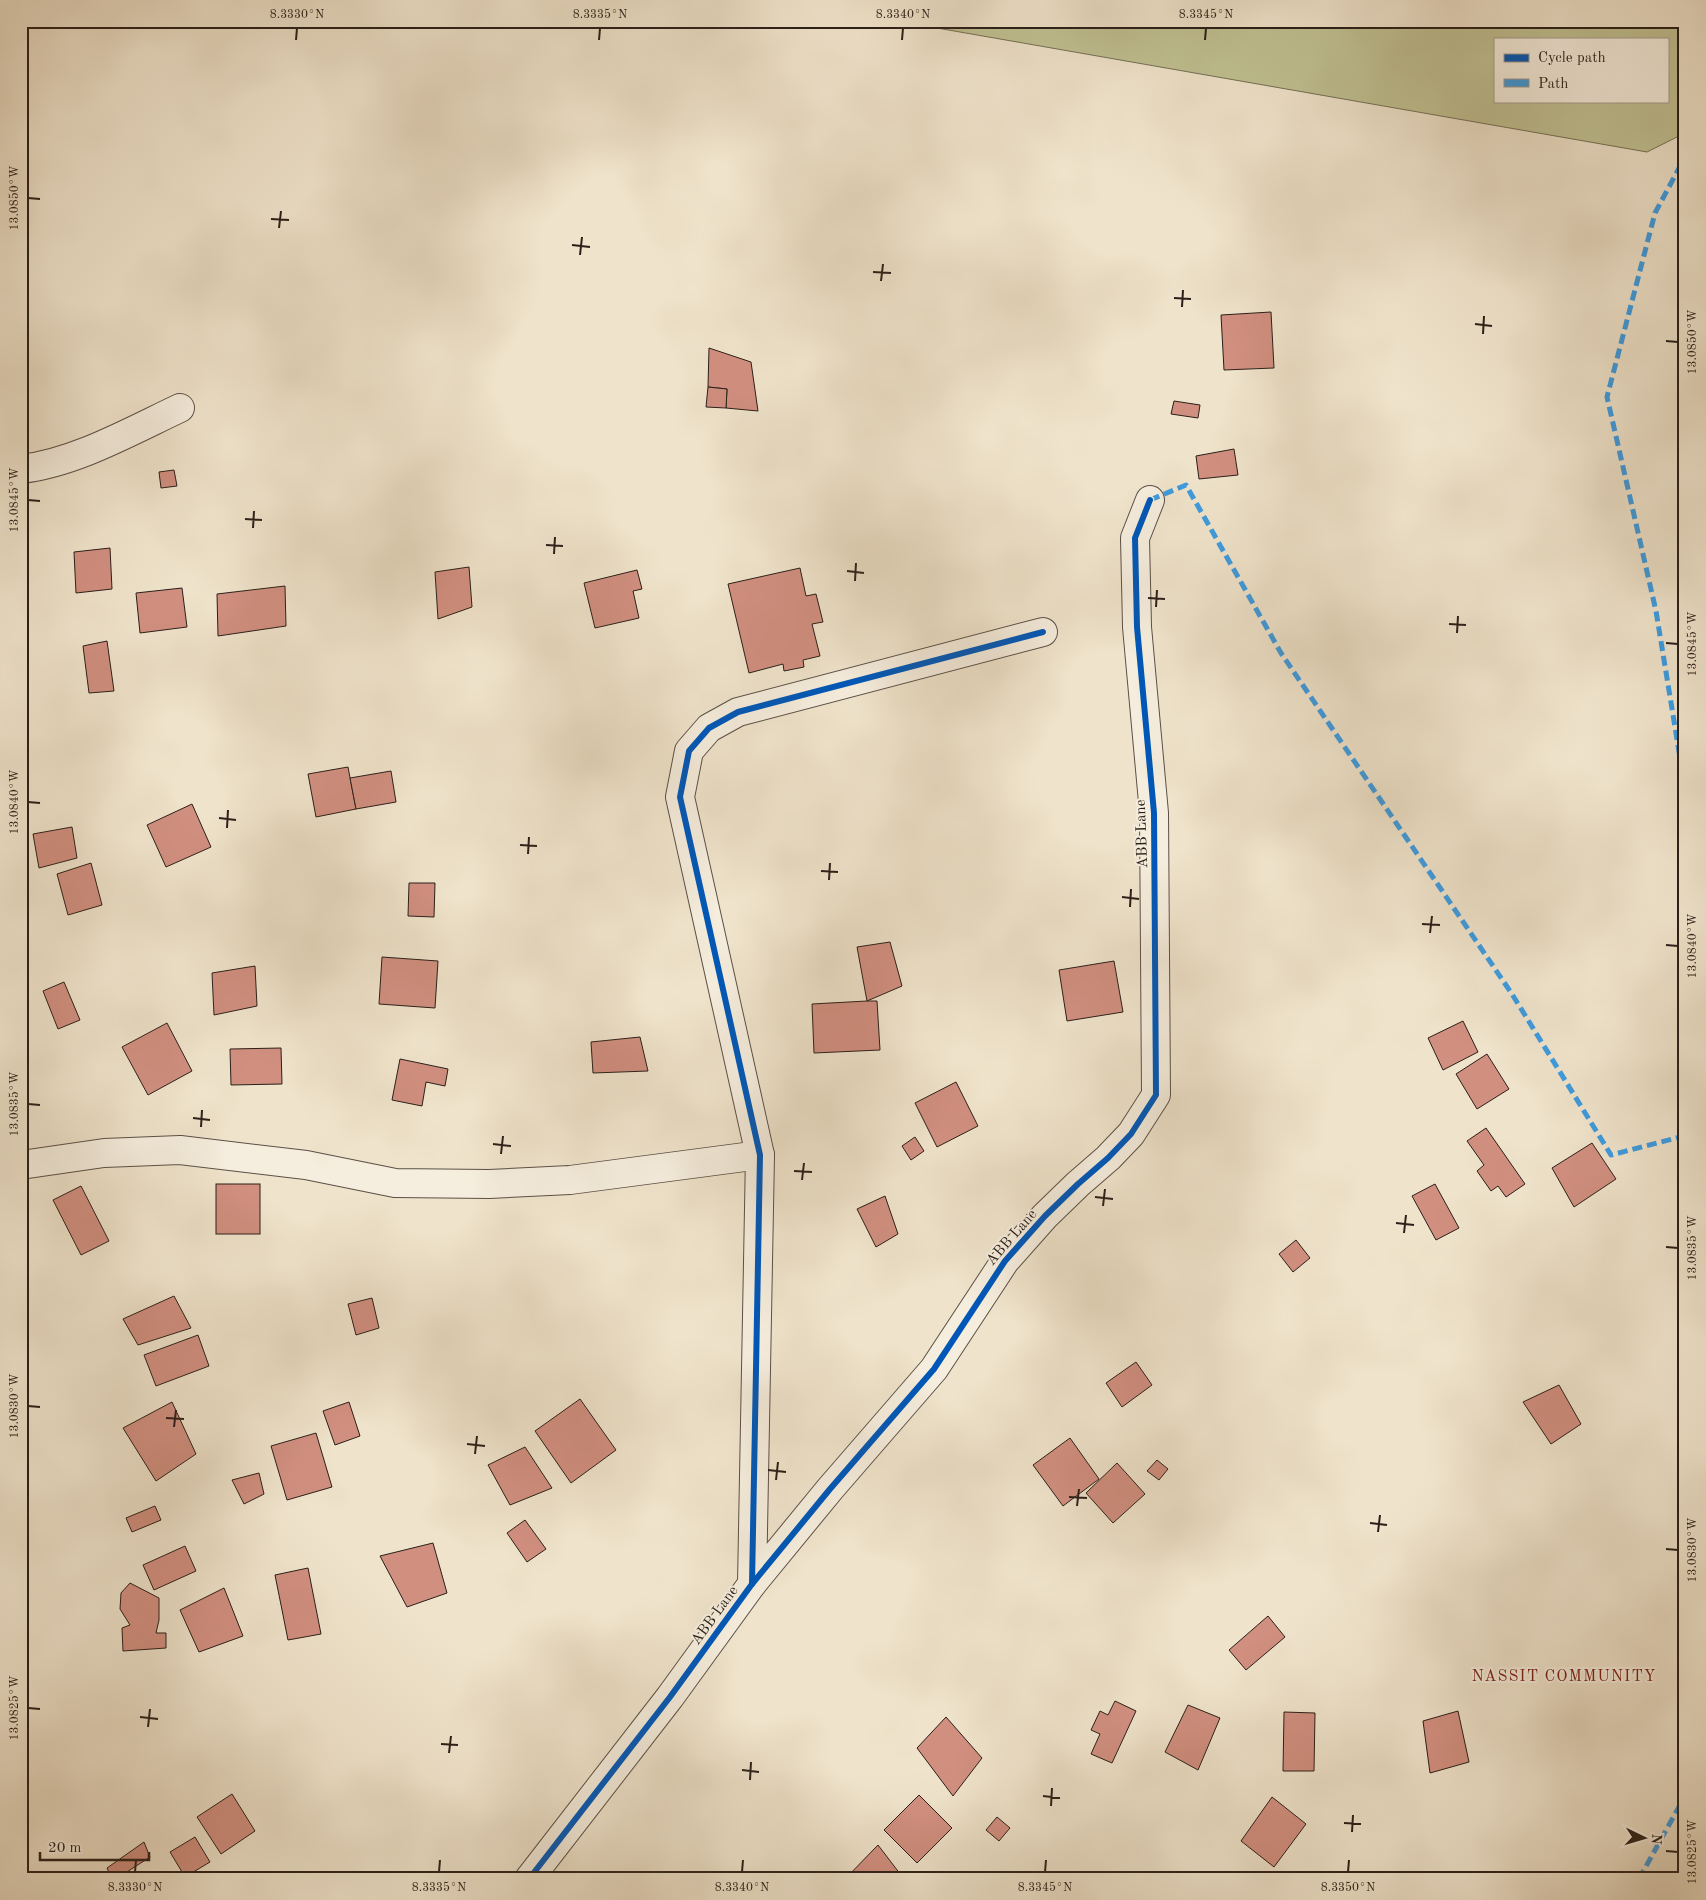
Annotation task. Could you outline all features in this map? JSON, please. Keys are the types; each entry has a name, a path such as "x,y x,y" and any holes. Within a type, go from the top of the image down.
{"street":[{"path":"21,468 41,466 99,445 180,408"},
{"name":"ABB Lane","path":"529,1879 670,1697 752,1584 830,1489 934,1369 1004,1261 1045,1216 1132,1134 1156,1095 1154,812 1137,627 1135,538 1150,500"},
{"path":"752,1584 760,1155 680,797 690,751 709,728 738,712 1043,632"},
{"path":"21,1165 104,1153 180,1150 306,1165 395,1183 489,1184 570,1180 760,1155"}],"green space":[{"path":"931,21 1685,21 1685,133 1647,152 937,28"}],"building":[{"path":"1271,312 1274,368 1224,370 1221,315"},
{"path":"709,348 751,362 758,411 726,408 727,389 708,387"},
{"path":"708,387 727,389 726,408 706,407"},
{"path":"1174,401 1200,405 1198,418 1171,414"},
{"path":"1234,449 1238,475 1199,479 1196,456"},
{"path":"174,470 177,486 161,488 159,472"},
{"path":"110,548 112,589 76,593 74,552"},
{"path":"469,567 472,607 438,619 435,572"},
{"path":"800,568 806,596 816,594 823,622 812,624 820,656 803,660 804,667 784,671 783,664 749,673 728,584"},
{"path":"637,570 642,589 633,591 639,618 595,628 584,583"},
{"path":"285,586 286,626 218,636 217,594"},
{"path":"182,588 187,627 140,633 136,593"},
{"path":"107,641 114,691 89,693 83,646"},
{"path":"348,767 356,809 316,817 308,774"},
{"path":"391,771 396,802 356,809 350,778"},
{"path":"192,804 211,847 166,867 147,825"},
{"path":"72,827 77,858 39,868 33,834"},
{"path":"91,863 102,905 68,915 57,874"},
{"path":"409,883 435,883 434,917 408,916"},
{"path":"890,942 902,986 867,1001 857,947"},
{"path":"382,957 438,961 435,1008 379,1004"},
{"path":"1114,961 1123,1012 1067,1021 1059,970"},
{"path":"255,966 257,1006 214,1015 212,973"},
{"path":"64,982 80,1020 58,1029 43,991"},
{"path":"877,1001 880,1050 814,1053 812,1004"},
{"path":"1463,1021 1478,1052 1443,1070 1428,1038"},
{"path":"167,1023 192,1071 148,1095 122,1047"},
{"path":"640,1037 648,1071 593,1073 591,1042"},
{"path":"281,1048 282,1084 231,1085 230,1049"},
{"path":"1487,1054 1509,1089 1477,1109 1456,1074"},
{"path":"400,1059 448,1069 445,1086 426,1082 422,1106 392,1100"},
{"path":"956,1082 978,1126 937,1147 915,1103"},
{"path":"1486,1128 1525,1184 1506,1197 1498,1186 1491,1191 1477,1171 1484,1165 1467,1141"},
{"path":"915,1137 924,1151 911,1160 902,1146"},
{"path":"1592,1143 1616,1179 1574,1207 1552,1168"},
{"path":"216,1184 260,1184 260,1234 216,1234"},
{"path":"1435,1184 1459,1228 1436,1240 1412,1196"},
{"path":"81,1186 109,1241 81,1255 53,1200"},
{"path":"885,1196 898,1234 876,1247 857,1209"},
{"path":"1296,1240 1310,1258 1293,1272 1279,1254"},
{"path":"174,1296 191,1328 138,1345 123,1319"},
{"path":"372,1298 379,1328 356,1335 348,1304"},
{"path":"198,1335 209,1366 156,1386 144,1355"},
{"path":"1136,1362 1152,1385 1122,1407 1106,1383"},
{"path":"1559,1385 1581,1424 1551,1444 1523,1402"},
{"path":"580,1399 616,1450 571,1483 535,1431"},
{"path":"172,1402 196,1454 156,1481 123,1428"},
{"path":"349,1402 360,1436 335,1445 323,1411"},
{"path":"316,1433 332,1487 287,1500 271,1446"},
{"path":"1070,1438 1099,1479 1063,1506 1033,1465"},
{"path":"525,1447 552,1488 510,1505 488,1465"},
{"path":"1157,1460 1168,1469 1159,1480 1147,1471"},
{"path":"1117,1463 1145,1494 1113,1523 1086,1493"},
{"path":"259,1473 264,1494 244,1504 232,1480"},
{"path":"155,1506 161,1520 132,1532 126,1518"},
{"path":"525,1520 546,1549 527,1562 507,1533"},
{"path":"433,1543 447,1593 407,1607 380,1556"},
{"path":"185,1546 196,1571 154,1590 143,1565"},
{"path":"308,1568 321,1634 288,1640 275,1575"},
{"path":"130,1583 159,1598 159,1620 156,1633 166,1633 166,1648 123,1651 122,1628 130,1625 120,1609 121,1593"},
{"path":"224,1588 243,1636 199,1652 180,1610"},
{"path":"1268,1616 1285,1637 1246,1670 1229,1650"},
{"path":"1115,1701 1136,1711 1112,1763 1091,1754 1100,1734 1091,1730 1100,1711 1108,1715"},
{"path":"1188,1705 1220,1718 1198,1770 1165,1752"},
{"path":"1458,1711 1469,1762 1430,1773 1423,1721"},
{"path":"1284,1712 1315,1713 1314,1771 1283,1771"},
{"path":"946,1717 982,1758 953,1796 917,1748"},
{"path":"232,1794 255,1831 221,1854 197,1817"},
{"path":"919,1795 952,1828 917,1863 884,1830"},
{"path":"1272,1797 1306,1824 1274,1867 1241,1841"},
{"path":"997,1817 1010,1828 999,1841 986,1830"},
{"path":"195,1837 210,1862 185,1877 170,1852"},
{"path":"144,1842 150,1857 116,1879 112,1879 107,1868"},
{"path":"878,1845 904,1879 845,1879"}],"marked path":[{"path":"1150,500 1186,485 1281,653 1512,994 1611,1155 1684,1136 1683,776 1656,611 1607,397 1655,213 1685,157"},
{"path":"1639,1879 1685,1796"}],"cycle path":[{"path":"529,1879 670,1697 752,1584 830,1489 934,1369 1005,1261 1045,1216 1131,1134 1156,1095 1154,813 1137,627 1135,538 1150,500"},
{"path":"752,1584 760,1155 680,797 689,751 709,728 738,712 1043,632"}],"district":[{"name":"NASSIT COMMUNITY","path":"1564,1675"}]}
